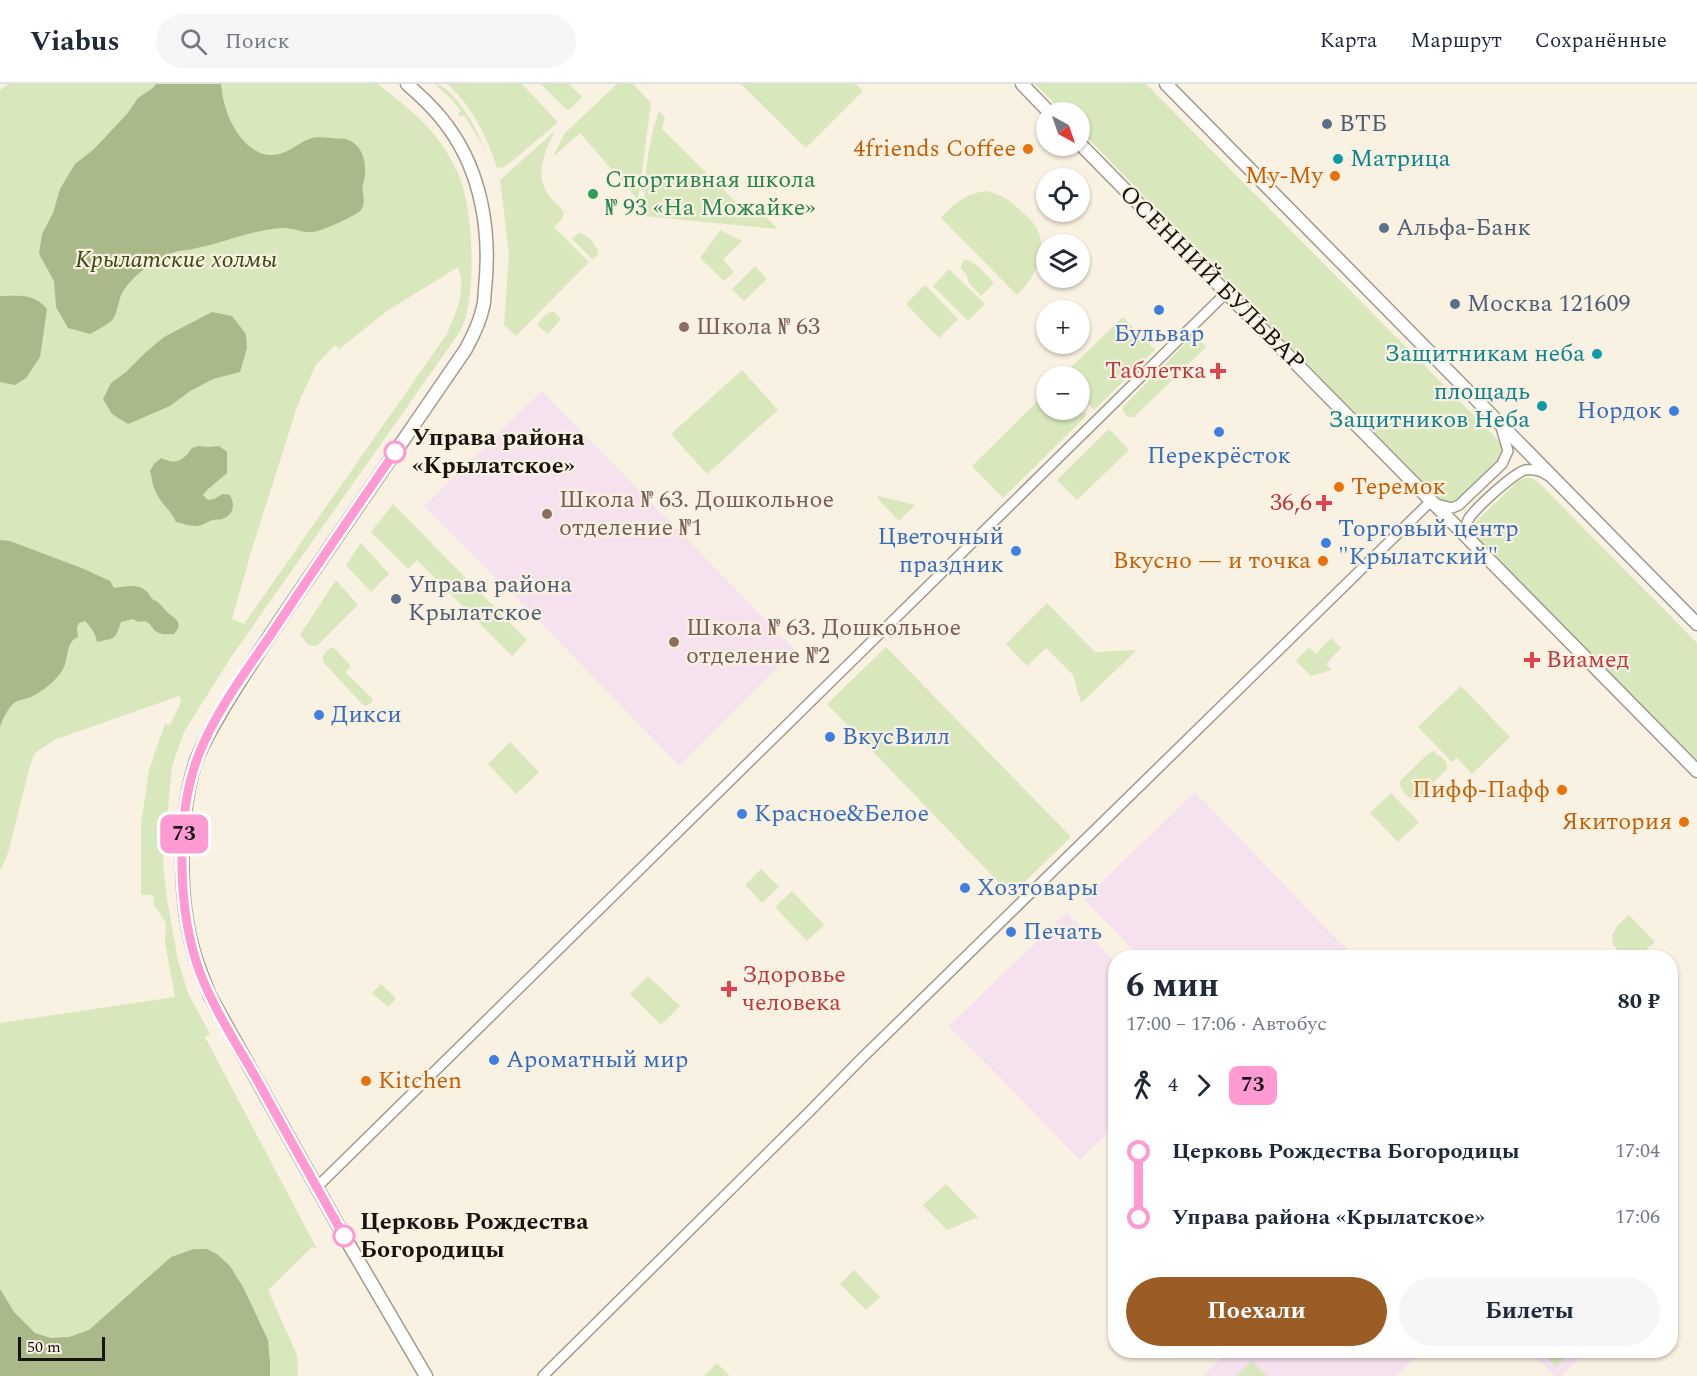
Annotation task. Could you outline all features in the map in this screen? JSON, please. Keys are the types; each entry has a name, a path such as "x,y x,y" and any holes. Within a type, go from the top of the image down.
{"street":[{"path":"407,84 442,118 470,164 482,204 487,239 484,306 466,349 274,628 212,728 195,764 190,785 185,818 183,866 184,903 192,948 199,970 224,1023 426,1376"},
{"path":"1022,84 1039,102"},
{"path":"1166,84 1697,624"},
{"name":"ОСЕННИЙ БУЛЬВАР","path":"1090,154 1697,771"},
{"path":"317,1187 1226,293"},
{"path":"543,1376 861,1059 1432,502 1452,508 1459,505 1502,464 1508,451 1505,436 1498,422"},
{"path":"1474,544 1467,532 1468,520 1511,477 1525,470 1534,470 1557,481"}],"shaded area":[{"path":"542,391 795,650 679,766 424,506"},
{"path":"1195,792 1347,950 1133,950 1084,899"},
{"path":"1067,912 1108,955 1108,1133 1080,1160 949,1026"},
{"path":"1222,1358 1415,1358 1396,1376 1203,1376"},
{"path":"1537,1358 1580,1358 1561,1376 1555,1376"}],"green space":[{"name":"Крылатские холмы","path":"8,84 378,84 413,113 437,138 456,169 465,196 472,254 470,295 462,327 231,657 184,732 172,766 163,864 178,961 188,993 210,1034 205,1037 317,1249 312,1247 268,1290 297,1355 298,1376 0,1376 0,1023 175,997 165,942 166,923 154,905 153,895 141,895 141,824 149,770 165,724 170,725 181,702 179,696 54,740 35,753 8,853 0,871 0,90","holes":["458,267 461,293 447,334 244,624 232,619 297,407 315,366 335,345 339,349 387,311"]},
{"path":"156,84 221,84 227,112 238,133 253,149 263,154 273,155 285,152 318,137 352,142 361,151 365,164 363,207 353,216 313,232 285,228 270,229 175,252 145,268 132,280 122,293 115,316 108,323 90,334 68,328 56,307 54,281 39,254 42,234 53,213 60,189 75,164 93,150 127,114 138,98"},
{"path":"435,84 443,87 459,103 473,124 486,154 464,115 461,117 458,114 461,111"},
{"path":"448,84 522,84 557,121 556,124 505,167 497,168 478,123"},
{"path":"541,84 569,84 582,97 570,109 566,109"},
{"path":"617,84 633,84 651,103 638,200 580,133 553,157 564,134"},
{"path":"741,84 856,84 863,91 806,148"},
{"path":"1035,84 1146,84 1499,441 1503,449 1501,457 1458,501 1448,503 1438,499 1090,140 1090,102 1053,102"},
{"path":"659,111 665,118 662,129 751,217 765,216 778,229 644,216 647,163"},
{"path":"555,131 545,152 542,168 543,184 548,194 564,213 562,219 554,227 589,262 516,336 504,325 509,254 500,180"},
{"path":"987,191 1003,197 1029,218 1039,234 1036,234 1036,268 1017,295 941,218 951,207 973,194"},
{"path":"720,230 742,241 723,259 734,272 724,281 700,258"},
{"path":"579,233 589,238 596,247 598,254 593,260 572,239"},
{"path":"966,259 979,267 994,283 981,296 969,283 961,268"},
{"path":"755,266 767,279 744,301 732,289"},
{"path":"949,269 985,304 968,321 933,286"},
{"path":"925,285 958,319 939,338 906,304"},
{"path":"0,296 31,298 47,309 40,357 26,378 15,385 0,382"},
{"path":"553,311 561,319 548,334 537,325 545,315"},
{"path":"212,312 232,316 246,334 247,348 240,372 213,379 190,391 170,406 128,424 112,414 103,399 111,383 164,337"},
{"path":"1123,317 1155,350 1094,410 1090,406 1090,366 1072,366 1085,354 1090,354 1090,349"},
{"path":"1194,335 1206,347 1134,417 1128,417 1123,407"},
{"path":"742,370 778,410 707,474 671,434"},
{"path":"1036,403 1036,420 1082,420 1003,498 972,466"},
{"path":"1109,429 1129,450 1077,500 1057,480"},
{"path":"219,446 227,452 227,473 203,495 208,500 223,494 230,495 233,505 226,517 202,525 190,526 176,522 157,494 150,471 161,458 179,461 192,448"},
{"path":"1532,478 1539,483 1697,643 1697,760 1476,536 1474,526 1478,520 1518,481"},
{"path":"879,496 915,505 899,521 877,498"},
{"path":"393,504 527,640 512,656 417,560 408,569 371,532"},
{"path":"0,540 10,541 84,569 110,581 114,588 136,586 145,590 176,619 179,624 177,630 174,634 161,634 146,621 138,622 133,619 121,622 114,638 97,642 87,623 85,621 79,623 78,637 71,643 65,665 60,673 40,692 14,703 0,727"},
{"path":"361,543 389,574 371,592 346,565"},
{"path":"336,580 358,605 319,644 309,645 300,635"},
{"path":"1047,603 1095,652 1137,650 1081,703 1073,675 1046,648 1027,666 1006,644"},
{"path":"1331,638 1341,648 1326,664 1332,670 1311,676 1296,661 1309,647 1316,654"},
{"path":"886,647 1071,837 1011,895 827,704"},
{"path":"330,648 334,648 351,666 345,672 372,698 372,702 366,706 363,705 324,663 324,654"},
{"path":"1461,686 1510,737 1472,774 1457,758 1452,762 1418,727"},
{"path":"510,742 539,772 516,794 488,764"},
{"path":"1433,751 1446,761 1447,769 1414,800 1404,792 1400,781"},
{"path":"1391,793 1419,822 1398,842 1370,813"},
{"path":"761,869 779,887 762,903 745,885"},
{"path":"792,891 824,925 807,941 775,907"},
{"path":"1629,915 1655,942 1646,950 1618,950 1613,945 1612,935 1618,925"},
{"path":"648,976 680,1006 661,1025 630,994"},
{"path":"381,984 396,998 388,1007 372,993"},
{"path":"946,1184 978,1217 947,1230 923,1205"},
{"path":"194,1249 207,1249 217,1254 230,1266 243,1287 268,1340 270,1376 0,1376 0,1289 14,1312 35,1333 51,1338 69,1337 89,1330 171,1257"},
{"path":"854,1270 880,1297 866,1310 840,1284"},
{"path":"1547,1358 1565,1358 1556,1367"},
{"path":"1252,1361 1267,1376 1236,1376"},
{"path":"717,1363 730,1376 704,1376"}],"bus line":[{"name":"73","path":"344,1236 224,1023 199,970 192,948 184,903 184,835 192,775 202,746 244,674 395,452"}],"place":[{"name":"ВТБ","path":"1327,124"},
{"name":"4friends Coffee","path":"1028,149"},
{"name":"Матрица","path":"1338,159"},
{"name":"Му-Му","path":"1335,176"},
{"name":"Спортивная школа № 93 «На Можайке»","path":"593,194"},
{"name":"Альфа-Банк","path":"1384,228"},
{"name":"Москва 121609","path":"1455,304"},
{"name":"Бульвар","path":"1159,310"},
{"name":"Школа № 63","path":"684,327"},
{"name":"Защитникам неба","path":"1597,354"},
{"name":"Таблетка","path":"1218,371"},
{"name":"площадь Защитников Неба","path":"1542,406"},
{"name":"Нордок","path":"1674,411"},
{"name":"Перекрёсток","path":"1219,432"},
{"name":"Управа района «Крылатское»","path":"395,452"},
{"name":"Теремок","path":"1339,487"},
{"name":"36,6","path":"1324,503"},
{"name":"Школа № 63. Дошкольное отделение №1","path":"547,514"},
{"name":"Торговый центр \"Крылатский\"","path":"1326,543"},
{"name":"Цветочный праздник","path":"1016,551"},
{"name":"Вкусно — и точка","path":"1323,561"},
{"name":"Управа района Крылатское","path":"396,599"},
{"name":"Школа № 63. Дошкольное отделение №2","path":"674,642"},
{"name":"Виамед","path":"1532,660"},
{"name":"Дикси","path":"319,715"},
{"name":"ВкусВилл","path":"830,737"},
{"name":"Пифф-Пафф","path":"1562,790"},
{"name":"Красное&Белое","path":"742,814"},
{"name":"Якитория","path":"1684,822"},
{"name":"Хозтовары","path":"965,888"},
{"name":"Печать","path":"1011,932"},
{"name":"Здоровье человека","path":"729,989"},
{"name":"Ароматный мир","path":"494,1060"},
{"name":"Kitchen","path":"366,1081"},
{"name":"Церковь Рождества Богородицы","path":"344,1236"}]}
